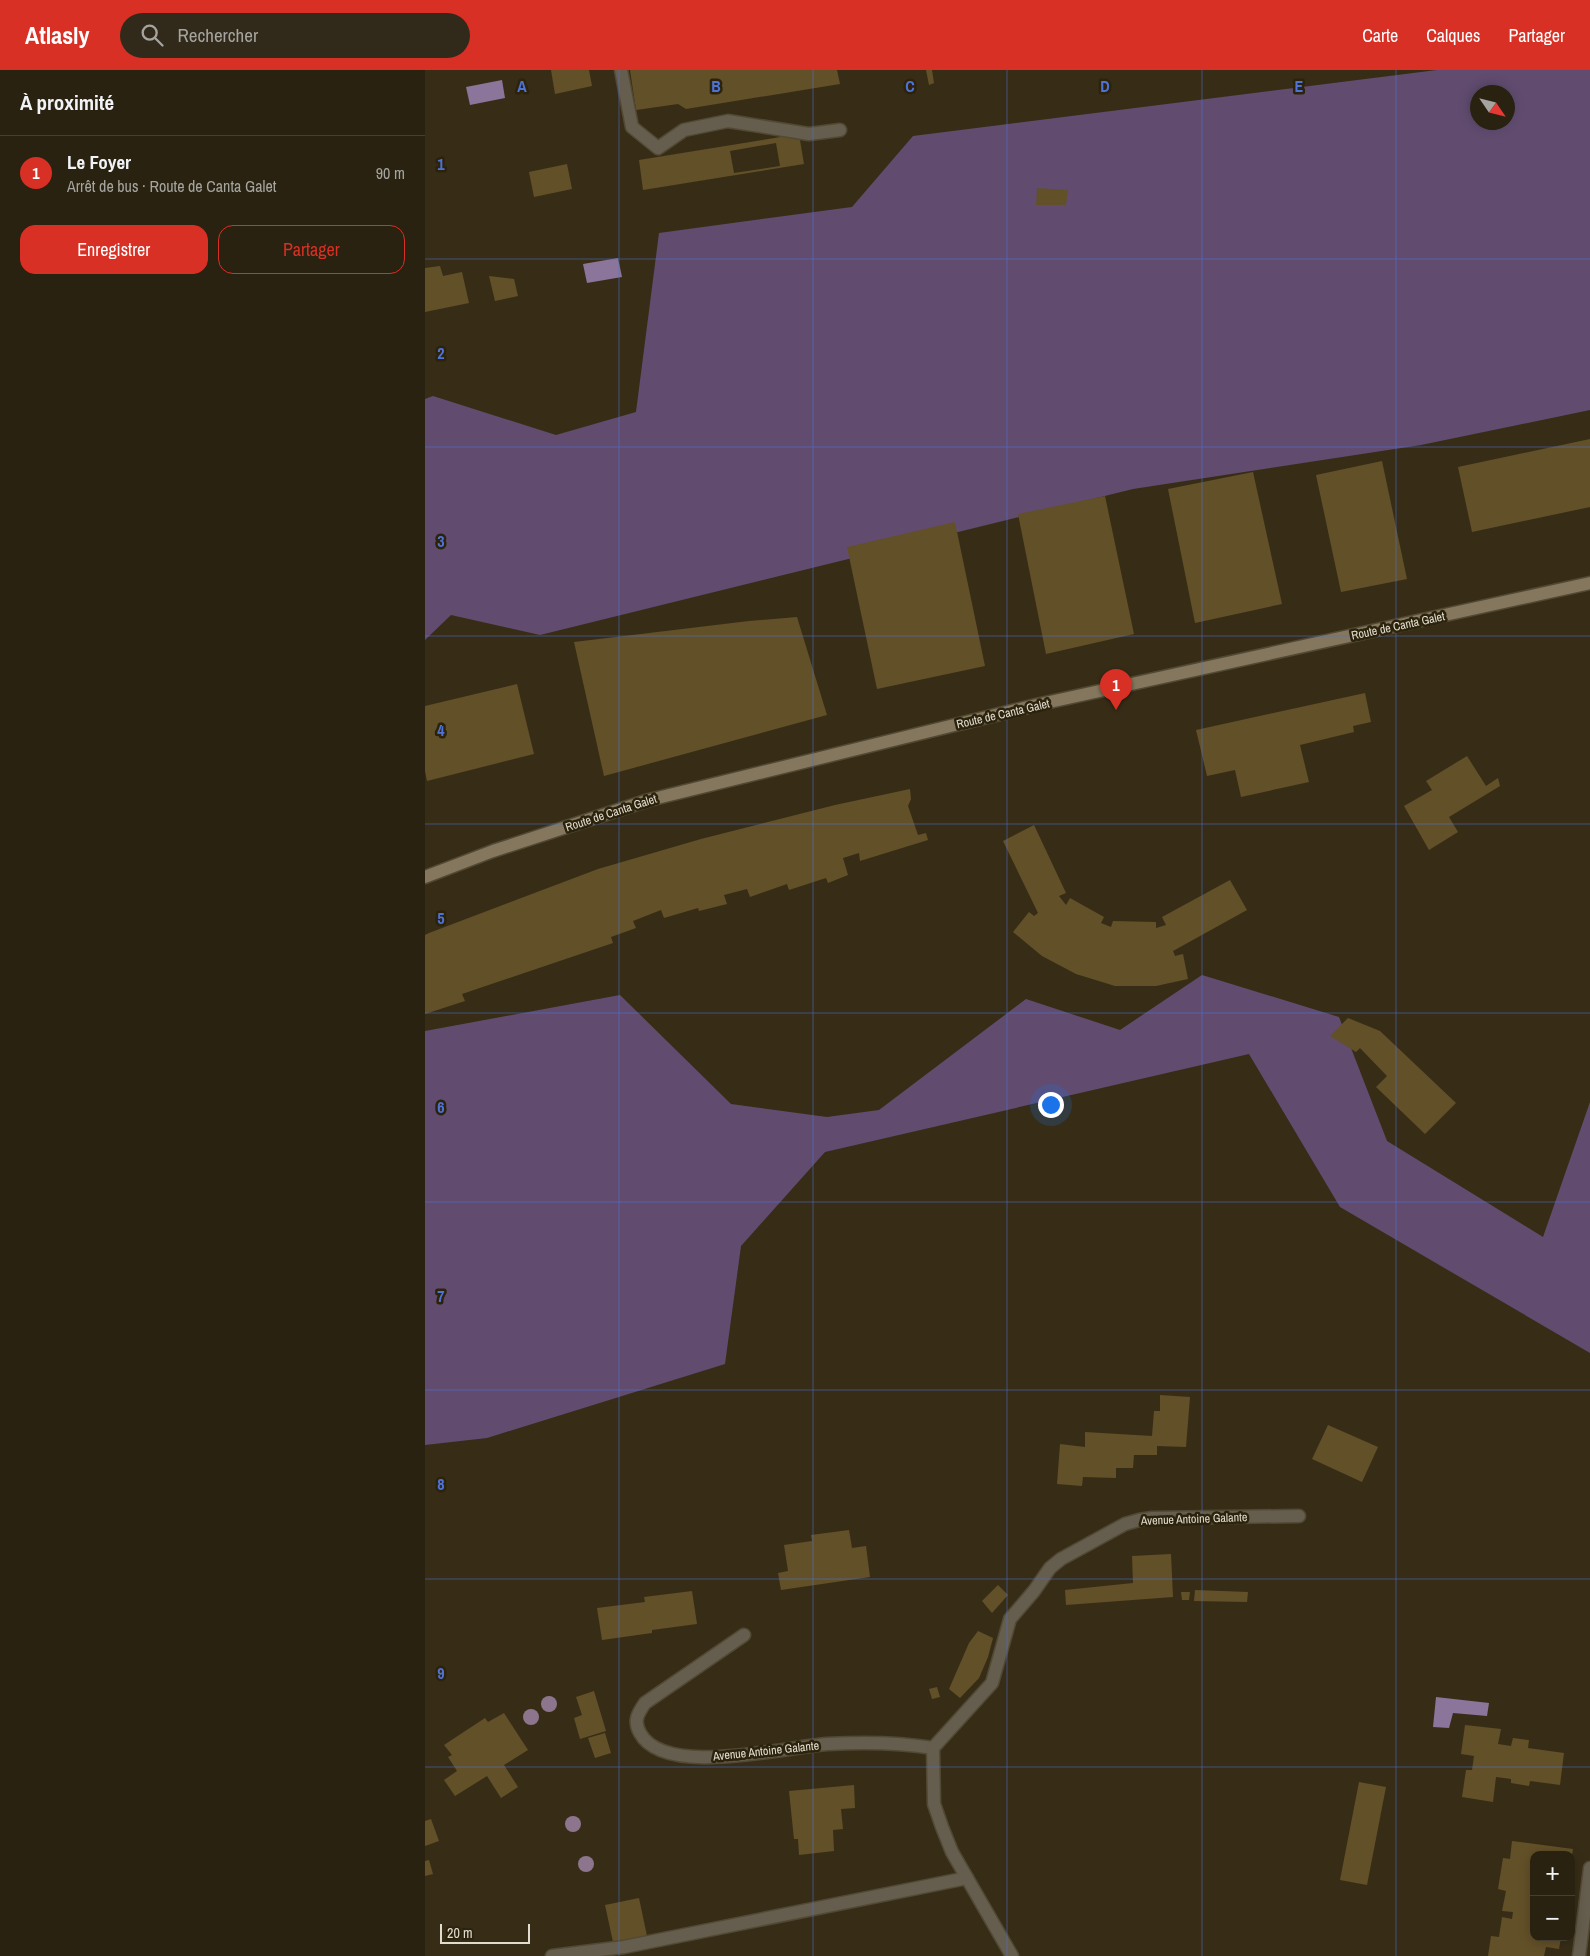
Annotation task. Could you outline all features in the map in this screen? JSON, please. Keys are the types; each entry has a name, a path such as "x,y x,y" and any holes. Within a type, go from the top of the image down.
{"main road":[{"name":"Route de Canta Galet","path":"425,877 511,845 649,800 1036,706 1590,583"}],"street":[{"path":"621,70 632,127 658,148 684,130 728,121 809,134 840,130"},
{"name":"Avenue Antoine Galante","path":"744,1635 645,1703 637,1714 636,1727 643,1739 655,1749 681,1756 720,1758 794,1747 835,1744 898,1742 933,1748 992,1683 1010,1619 1034,1592 1050,1568 1061,1559 1125,1524 1139,1520 1152,1518 1299,1516"},
{"path":"933,1748 934,1804 952,1852 1012,1956"},
{"path":"1579,1956 1590,1868"},
{"path":"551,1956 624,1947 967,1878"}],"shaded area":[{"path":"1437,70 1590,70 1590,410 1421,445 1133,489 540,635 451,615 425,640 425,399 433,396 556,435 636,412 659,233 852,207 913,136"},
{"path":"502,80 505,98 470,105 466,87"},
{"path":"618,258 622,277 587,283 583,264"},
{"path":"1202,975 1339,1017 1387,1141 1543,1237 1590,1102 1590,1353 1340,1207 1249,1054 825,1152 741,1246 725,1364 487,1438 425,1445 425,1031 620,995 731,1104 827,1117 879,1110 1026,999 1120,1030"},
{"path":"1436,1697 1489,1703 1487,1716 1453,1713 1449,1728 1433,1727"}],"building":[{"path":"551,70 589,70 592,86 555,94"},
{"path":"630,70 837,70 840,84 686,109 678,104 636,110"},
{"path":"926,70 932,70 934,83 929,85"},
{"path":"799,134 804,164 643,190 639,160","holes":["776,143 780,166 734,173 730,151"]},
{"path":"567,164 572,189 534,197 529,172"},
{"path":"1037,188 1068,190 1066,205 1036,205"},
{"path":"440,266 443,276 462,272 469,303 425,312 425,268"},
{"path":"489,276 514,279 518,296 495,301"},
{"path":"1590,439 1590,507 1472,532 1458,467"},
{"path":"1382,461 1407,579 1341,592 1316,475"},
{"path":"1253,472 1282,604 1195,623 1168,489"},
{"path":"1105,496 1134,634 1046,654 1018,514"},
{"path":"955,522 985,666 877,689 847,547"},
{"path":"797,617 827,715 604,776 574,642"},
{"path":"517,684 534,754 427,781 425,771 425,706"},
{"path":"1365,693 1371,722 1353,726 1354,732 1300,745 1309,782 1241,797 1235,770 1207,776 1196,730"},
{"path":"1467,756 1486,786 1498,778 1500,786 1449,817 1458,832 1429,850 1404,806 1432,790 1426,781"},
{"path":"910,789 911,799 908,806 918,835 926,833 928,840 860,861 859,853 843,858 848,875 828,883 826,878 789,890 787,884 750,897 747,889 724,895 727,904 699,911 698,908 664,918 661,910 633,921 636,928 611,937 613,943 462,994 465,1001 425,1014 425,935 429,933 598,869 701,839 835,805"},
{"path":"1034,825 1066,893 1059,896 1066,905 1070,898 1104,917 1101,923 1111,927 1113,921 1156,922 1156,928 1166,925 1162,917 1230,880 1247,910 1173,951 1175,956 1183,954 1188,979 1156,986 1115,986 1076,974 1042,956 1013,932 1029,912 1034,916 1038,913 1003,841"},
{"path":"1348,1018 1380,1031 1456,1103 1425,1134 1376,1087 1387,1076 1360,1048 1356,1052 1330,1036"},
{"path":"1160,1395 1190,1397 1186,1447 1157,1446 1157,1455 1134,1455 1133,1468 1116,1468 1116,1478 1083,1477 1082,1486 1057,1484 1060,1444 1085,1447 1085,1432 1152,1436 1154,1411 1160,1411"},
{"path":"1328,1425 1378,1447 1362,1482 1312,1459"},
{"path":"849,1530 852,1548 866,1546 870,1577 781,1590 778,1573 788,1571 784,1545 812,1541 811,1535"},
{"path":"1171,1554 1173,1597 1066,1605 1065,1590 1133,1583 1132,1556"},
{"path":"998,1585 1008,1595 992,1613 982,1601"},
{"path":"1195,1590 1248,1592 1247,1602 1194,1601"},
{"path":"692,1591 697,1624 652,1630 652,1633 602,1640 597,1608 645,1602 644,1597"},
{"path":"1181,1592 1190,1592 1189,1600 1182,1600"},
{"path":"978,1631 993,1638 988,1657 979,1678 960,1698 949,1689 969,1643"},
{"path":"937,1687 940,1697 932,1699 929,1689"},
{"path":"594,1691 606,1731 580,1739 574,1718 582,1715 576,1697"},
{"path":"504,1713 528,1750 504,1765 518,1787 501,1798 487,1776 455,1796 444,1780 457,1771 448,1757 452,1755 444,1745 485,1718 488,1722"},
{"path":"1465,1725 1501,1729 1498,1744 1511,1746 1513,1738 1529,1740 1528,1748 1564,1753 1560,1785 1530,1781 1529,1786 1511,1783 1511,1779 1496,1777 1493,1802 1462,1797 1466,1770 1472,1770 1474,1756 1461,1754"},
{"path":"605,1733 611,1753 595,1758 588,1738"},
{"path":"1359,1782 1386,1787 1367,1885 1340,1880"},
{"path":"854,1785 855,1808 841,1809 843,1829 833,1830 834,1851 799,1855 798,1839 794,1839 789,1791"},
{"path":"431,1819 439,1841 425,1846 425,1821"},
{"path":"1512,1841 1573,1849 1573,1851 1530,1851 1530,1941 1560,1941 1559,1949 1546,1947 1544,1956 1488,1956 1491,1936 1499,1937 1502,1917 1512,1919 1513,1912 1502,1911 1506,1891 1498,1889 1503,1858 1510,1859"},
{"path":"429,1860 433,1874 425,1876 425,1861"},
{"path":"639,1898 647,1936 613,1942 605,1905"}],"place":[{"name":"Le Foyer","path":"1116,710"}]}
